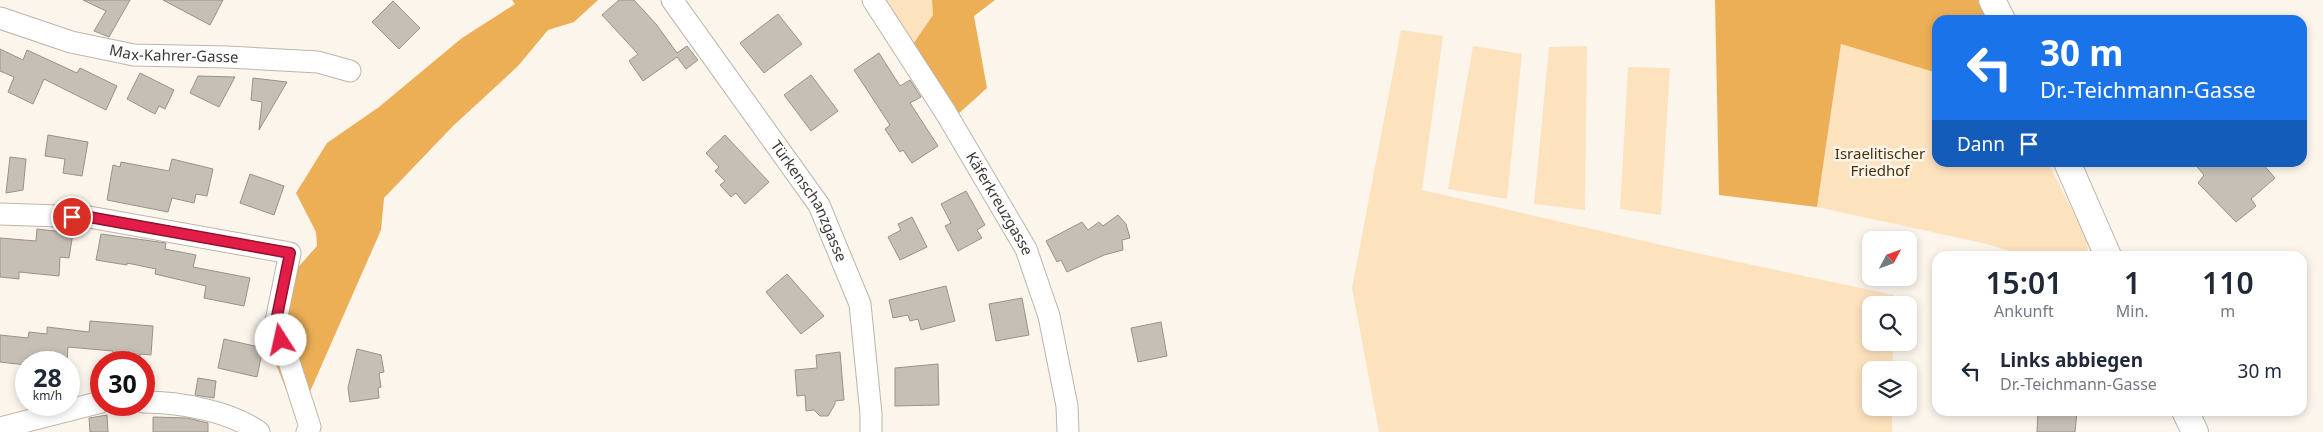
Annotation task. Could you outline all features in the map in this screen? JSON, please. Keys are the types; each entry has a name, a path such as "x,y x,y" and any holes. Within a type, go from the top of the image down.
{"street":[{"name":"Türkenschanzgasse","path":"672,0 819,205 860,304 871,414 871,432"},
{"name":"Käferkreuzgasse","path":"873,0 946,113 1026,249 1049,316 1067,406 1068,432"},
{"path":"1992,0 2000,15"},
{"name":"Max-Kahrer-Gasse","path":"0,18 71,42 134,55 227,56 318,62 350,71"},
{"path":"2069,167 2106,251"},
{"path":"0,214 89,217 290,253 276,321 310,427 307,432"},
{"path":"155,402 168,402 234,419 259,432"},
{"path":"0,428 90,405"},
{"path":"2187,416 2195,432"}],"green space":[{"path":"884,0 932,0 933,15 913,44"},
{"path":"1401,30 1443,36 1422,190 1710,256 1894,295 1862,296 1862,351 1893,351 1893,361 1862,361 1862,416 1892,416 1892,432 1379,432 1352,288"},
{"name":"Israelitischer Friedhof","path":"1841,44 1932,71 1932,167 2050,167 2087,239 2088,251 2010,251 1987,244 1817,207"},
{"path":"1473,46 1522,54 1507,199 1448,189"},
{"path":"1587,46 1585,210 1534,204 1549,47"},
{"path":"1628,67 1670,68 1661,215 1620,209"}],"shaded area":[{"path":"512,0 598,0 574,22 548,30 518,66 453,126 384,198 381,230 298,419 271,352 284,283 317,246 316,232 296,193 327,143 379,107 462,38 515,4"},
{"path":"932,0 995,0 974,16 987,88 957,115 913,44 933,15"},
{"path":"1715,0 1998,0 2000,15 1932,15 1932,71 1841,44 1817,207 1719,195"}],"building":[{"path":"83,0 130,0 109,37 94,31 106,11"},
{"path":"163,0 223,0 210,25"},
{"path":"619,0 634,0 656,24 677,53 687,46 698,60 686,69 677,57 643,81 629,61 638,54 602,15"},
{"path":"393,1 420,28 399,49 372,22"},
{"path":"778,14 802,44 764,73 740,43"},
{"path":"0,49 23,60 27,50 77,73 80,68 117,86 106,110 44,79 33,104 8,92 14,77 0,71"},
{"path":"879,53 900,86 910,80 921,97 910,103 938,146 912,163 903,150 900,152 885,129 890,125 854,70"},
{"path":"140,73 174,90 165,109 159,106 155,114 127,99"},
{"path":"811,75 838,111 811,131 784,95"},
{"path":"198,76 235,77 219,107 190,93"},
{"path":"253,78 287,82 259,130 262,102 251,100"},
{"path":"48,135 88,142 82,176 63,173 65,159 45,156"},
{"path":"725,135 769,182 745,204 736,193 731,197 720,185 725,181 715,171 719,167 706,153"},
{"path":"10,157 26,159 23,190 6,193"},
{"path":"172,159 213,169 207,196 196,194 194,203 172,198 168,212 107,200 113,165 120,167 121,162 169,171"},
{"path":"2197,167 2265,167 2275,178 2251,199 2256,206 2236,222 2198,183 2204,175"},
{"path":"250,174 284,186 274,215 240,203"},
{"path":"966,191 985,225 977,230 982,238 958,251 945,226 951,223 941,204"},
{"path":"1118,215 1126,224 1130,238 1122,240 1123,250 1104,255 1067,272 1061,260 1057,262 1046,241 1082,222 1088,230 1099,222 1103,226"},
{"path":"912,217 927,247 900,260 888,237 901,230 898,224"},
{"path":"37,229 73,233 69,258 60,257 59,276 19,272 19,279 0,277 0,238 36,241"},
{"path":"101,234 166,243 165,249 196,255 193,267 250,278 244,306 204,298 206,286 155,274 156,269 127,263 127,265 96,260"},
{"path":"787,274 824,316 801,334 766,292"},
{"path":"946,286 955,321 921,330 918,319 910,321 908,315 893,318 889,300"},
{"path":"1022,298 1029,335 996,341 989,304"},
{"path":"90,321 153,326 151,351 113,351 68,347 68,351 15,351 15,364 0,362 0,335 28,338 29,332 47,334 47,327 89,332"},
{"path":"1161,322 1167,356 1138,362 1131,328"},
{"path":"224,339 263,348 257,377 218,368"},
{"path":"357,349 381,355 384,372 379,373 381,387 378,388 379,398 350,402 348,388"},
{"path":"840,352 844,400 835,401 828,416 820,416 814,410 806,411 805,395 797,396 795,370 817,368 816,355"},
{"path":"938,364 939,405 895,406 895,368"},
{"path":"198,378 216,381 214,398 195,395"},
{"path":"107,416 108,432 90,432 89,418"},
{"path":"2038,416 2077,416 2075,432 2037,432"},
{"path":"153,417 187,418 208,423 208,432 153,432"}],"route":[{"path":"72,217 89,217 290,253 276,321 281,340"}]}
